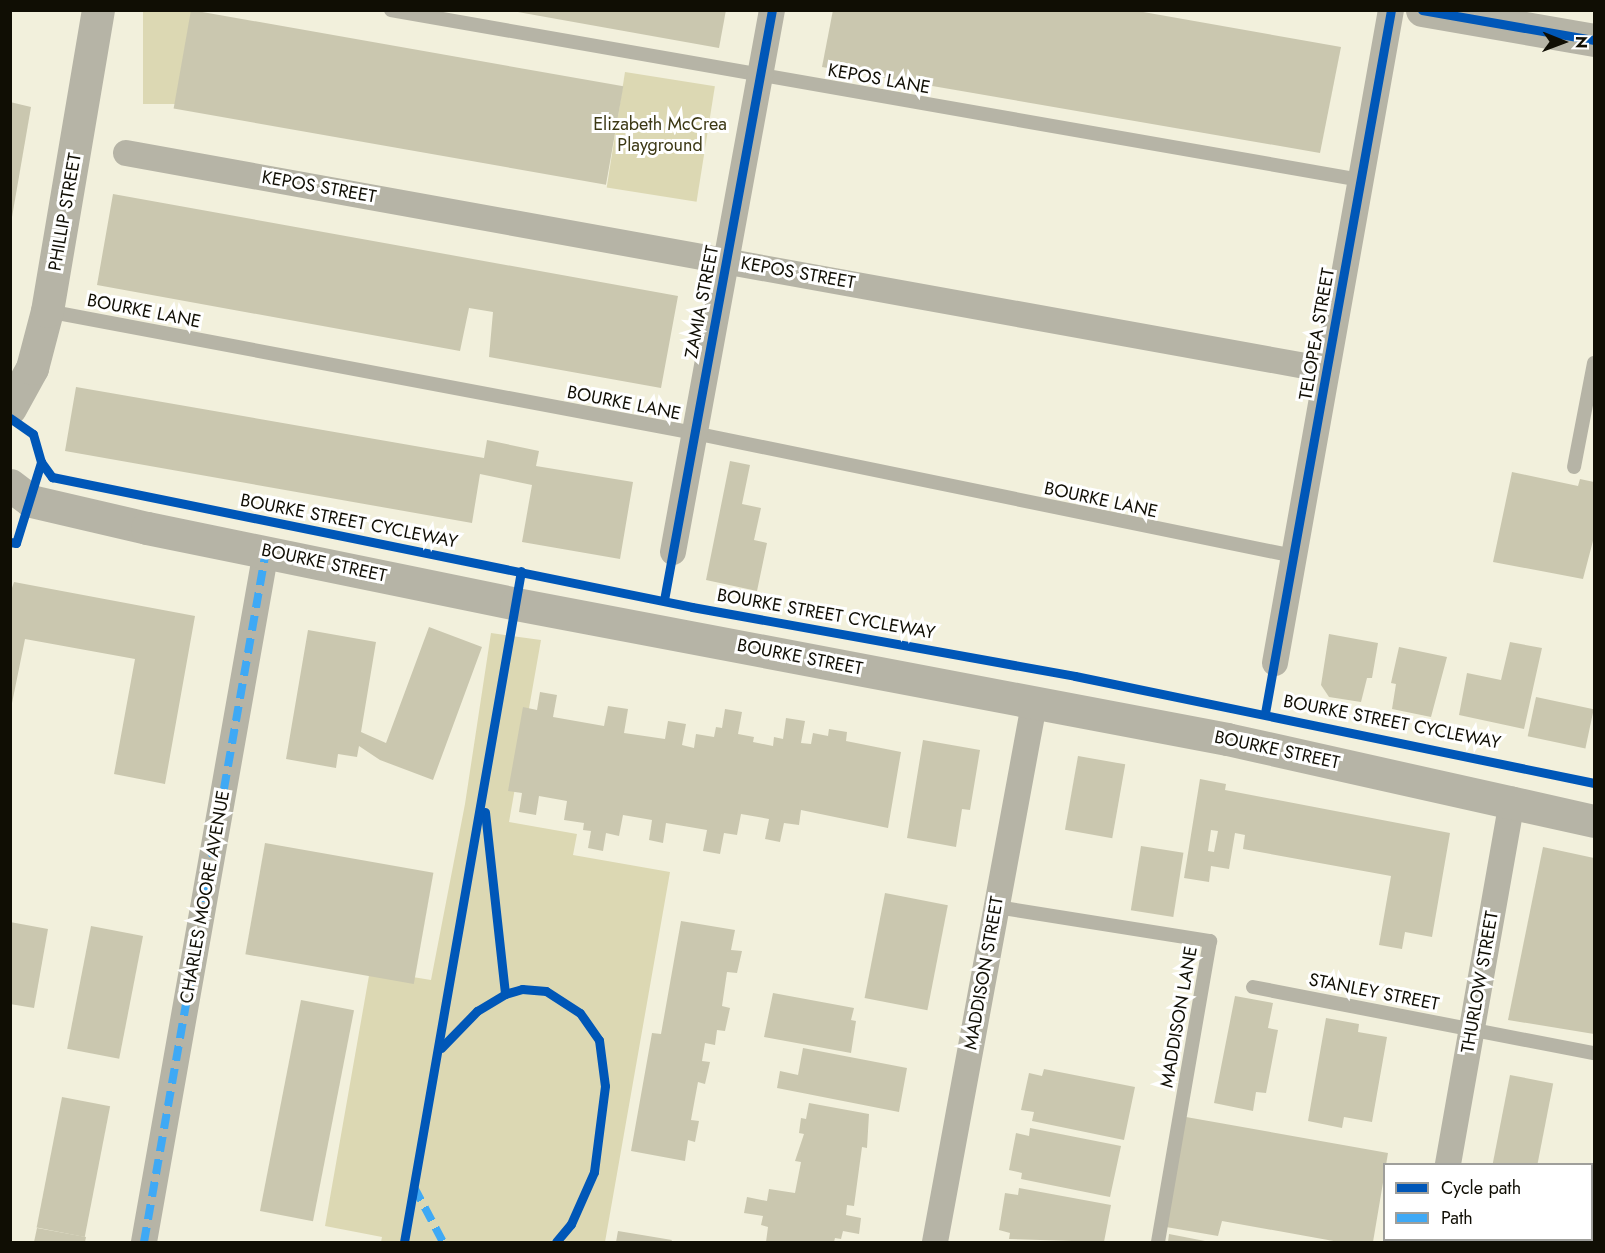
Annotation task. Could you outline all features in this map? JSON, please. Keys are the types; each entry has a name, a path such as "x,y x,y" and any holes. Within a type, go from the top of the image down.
{"street":[{"name":"PHILLIP STREET","path":"10,408 32,368 47,310 98,10"},
{"name":"ZAMIA STREET","path":"673,552 772,10"},
{"name":"TELOPEA STREET","path":"1275,663 1392,10"},
{"path":"1422,10 1594,40"},
{"name":"KEPOS STREET","path":"126,153 726,259 1327,370"},
{"name":"BOURKE STREET","path":"10,485 31,501 266,551 516,604 1227,739 1512,800 1594,821"},
{"name":"CHARLES MOORE AVENUE","path":"144,1242 266,551"},
{"name":"MADDISON STREET","path":"935,1242 1034,704"},
{"name":"THURLOW STREET","path":"1448,1163 1512,800"}],"lane":[{"name":"KEPOS LANE","path":"391,10 1362,180"},
{"name":"BOURKE LANE","path":"47,310 694,433 1294,556"},
{"path":"1575,466 1594,363"},
{"name":"MADDISON LANE","path":"997,907 1210,941 1158,1242"},
{"name":"STANLEY STREET","path":"1253,987 1594,1053"}],"green space":[{"path":"143,11 191,11 191,104 143,104"},
{"name":"Elizabeth McCrea Playground","path":"625,72 715,86 697,202 607,188"},
{"path":"491,633 541,640 509,822 577,834 573,855 670,872 605,1242 381,1242 382,1237 325,1226 370,970 431,980 465,804"}],"building":[{"path":"191,10 623,86 606,185 174,108"},
{"path":"507,10 726,10 719,48"},
{"path":"833,10 1132,10 1341,47 1320,153 822,67"},
{"path":"10,102 31,107 12,217 10,217"},
{"path":"113,194 678,296 661,388 489,357 493,312 469,308 460,351 97,285"},
{"path":"76,387 484,458 487,440 539,451 536,466 633,482 620,559 522,542 532,485 480,474 472,523 65,451"},
{"path":"730,461 750,465 742,504 761,508 754,540 767,543 757,591 706,580"},
{"path":"1512,472 1578,486 1580,479 1594,482 1594,537 1583,579 1493,562"},
{"path":"14,582 195,616 165,784 114,774 135,659 25,639 10,713 10,594"},
{"path":"429,627 482,647 433,780 380,760 359,746 357,757 338,754 336,768 286,759 308,630 376,642 361,732 386,743"},
{"path":"1329,634 1378,643 1372,678 1367,678 1361,702 1329,697 1321,685"},
{"path":"1510,642 1542,648 1524,729 1459,715 1467,673 1501,680"},
{"path":"1399,647 1447,657 1431,717 1392,709 1396,684 1391,683"},
{"path":"540,692 557,695 553,717 604,726 608,706 628,709 624,733 665,739 668,721 686,724 682,745 694,748 696,734 714,737 716,727 722,728 725,709 742,712 738,734 754,737 753,742 773,746 774,737 783,739 786,718 805,721 801,743 811,744 813,733 828,736 829,729 847,732 846,741 901,752 888,828 801,810 799,825 784,823 780,842 765,839 769,819 741,814 737,835 724,833 720,854 703,851 707,830 666,823 663,843 649,840 652,820 623,815 619,836 606,833 603,851 588,848 591,831 583,830 584,823 564,820 567,801 539,796 536,815 519,812 522,793 508,791 523,707 537,710"},
{"path":"1536,697 1594,709 1585,748 1528,736"},
{"path":"923,740 980,750 970,810 962,809 956,847 907,838"},
{"path":"1078,756 1125,764 1112,838 1065,830"},
{"path":"1200,779 1226,784 1225,790 1450,833 1432,937 1405,932 1402,949 1379,945 1391,876 1243,849 1245,835 1235,833 1229,869 1211,866 1209,882 1184,878","holes":["1211,830 1218,831 1214,852 1208,851"]},
{"path":"265,843 433,873 414,984 245,954"},
{"path":"1141,846 1183,853 1173,917 1131,910"},
{"path":"1543,847 1594,858 1594,1034 1508,1020"},
{"path":"885,893 948,905 927,1010 865,998"},
{"path":"681,921 735,930 731,950 742,951 737,973 727,972 722,1006 730,1008 725,1031 717,1030 715,1045 705,1043 702,1061 710,1062 705,1084 698,1082 691,1120 699,1121 695,1142 688,1140 685,1161 631,1151 652,1033 661,1034"},
{"path":"10,922 48,929 34,1008 10,1004"},
{"path":"91,926 143,936 119,1059 67,1049"},
{"path":"773,993 854,1008 851,1020 856,1021 851,1053 764,1037"},
{"path":"1235,996 1273,1003 1268,1028 1278,1030 1266,1093 1256,1092 1253,1111 1214,1103"},
{"path":"301,1000 354,1010 313,1221 260,1211"},
{"path":"1326,1018 1359,1024 1358,1032 1387,1037 1372,1122 1344,1117 1342,1128 1308,1121"},
{"path":"803,1048 907,1068 899,1112 777,1088 780,1071 798,1075"},
{"path":"1044,1069 1135,1087 1124,1140 1032,1121 1034,1112 1021,1110 1029,1073 1042,1076"},
{"path":"1510,1075 1553,1083 1538,1163 1493,1163"},
{"path":"62,1097 110,1106 85,1237 37,1228"},
{"path":"809,1103 869,1114 867,1148 862,1147 854,1206 847,1205 846,1215 861,1218 859,1234 843,1231 841,1239 835,1238 834,1242 766,1242 768,1227 761,1225 763,1216 744,1213 747,1197 767,1201 769,1189 795,1193 801,1162 795,1161 804,1134 799,1133 801,1118 806,1119"},
{"path":"1186,1117 1388,1153 1386,1163 1383,1163 1383,1183 1373,1242 1339,1242 1222,1221 1218,1236 1166,1227"},
{"path":"1030,1128 1121,1146 1110,1197 1021,1179 1022,1173 1009,1170 1016,1133 1029,1136"},
{"path":"1019,1188 1111,1205 1104,1242 1009,1239 1010,1233 999,1230 1005,1193 1018,1195"},
{"path":"37,1228 86,1237 85,1242 34,1242"},
{"path":"618,1231 672,1240 671,1242 616,1242"},
{"path":"1169,1234 1205,1241 1205,1242 1168,1242"}],"marked path":[{"path":"144,1242 266,551"},
{"path":"414,1187 443,1242"}],"cycle path":[{"path":"664,600 772,10"},
{"path":"1265,713 1391,10"},
{"path":"1422,10 1594,40"},
{"name":"BOURKE STREET CYCLEWAY","path":"10,418 33,434 41,462 52,477 692,607 1075,676 1594,783"},
{"path":"10,542 16,543 41,462"},
{"path":"404,1242 521,571"},
{"path":"485,812 505,994"},
{"path":"441,1048 477,1011 505,994 522,989 546,991 580,1013 599,1040 605,1086 594,1172 571,1224 556,1242"}]}
